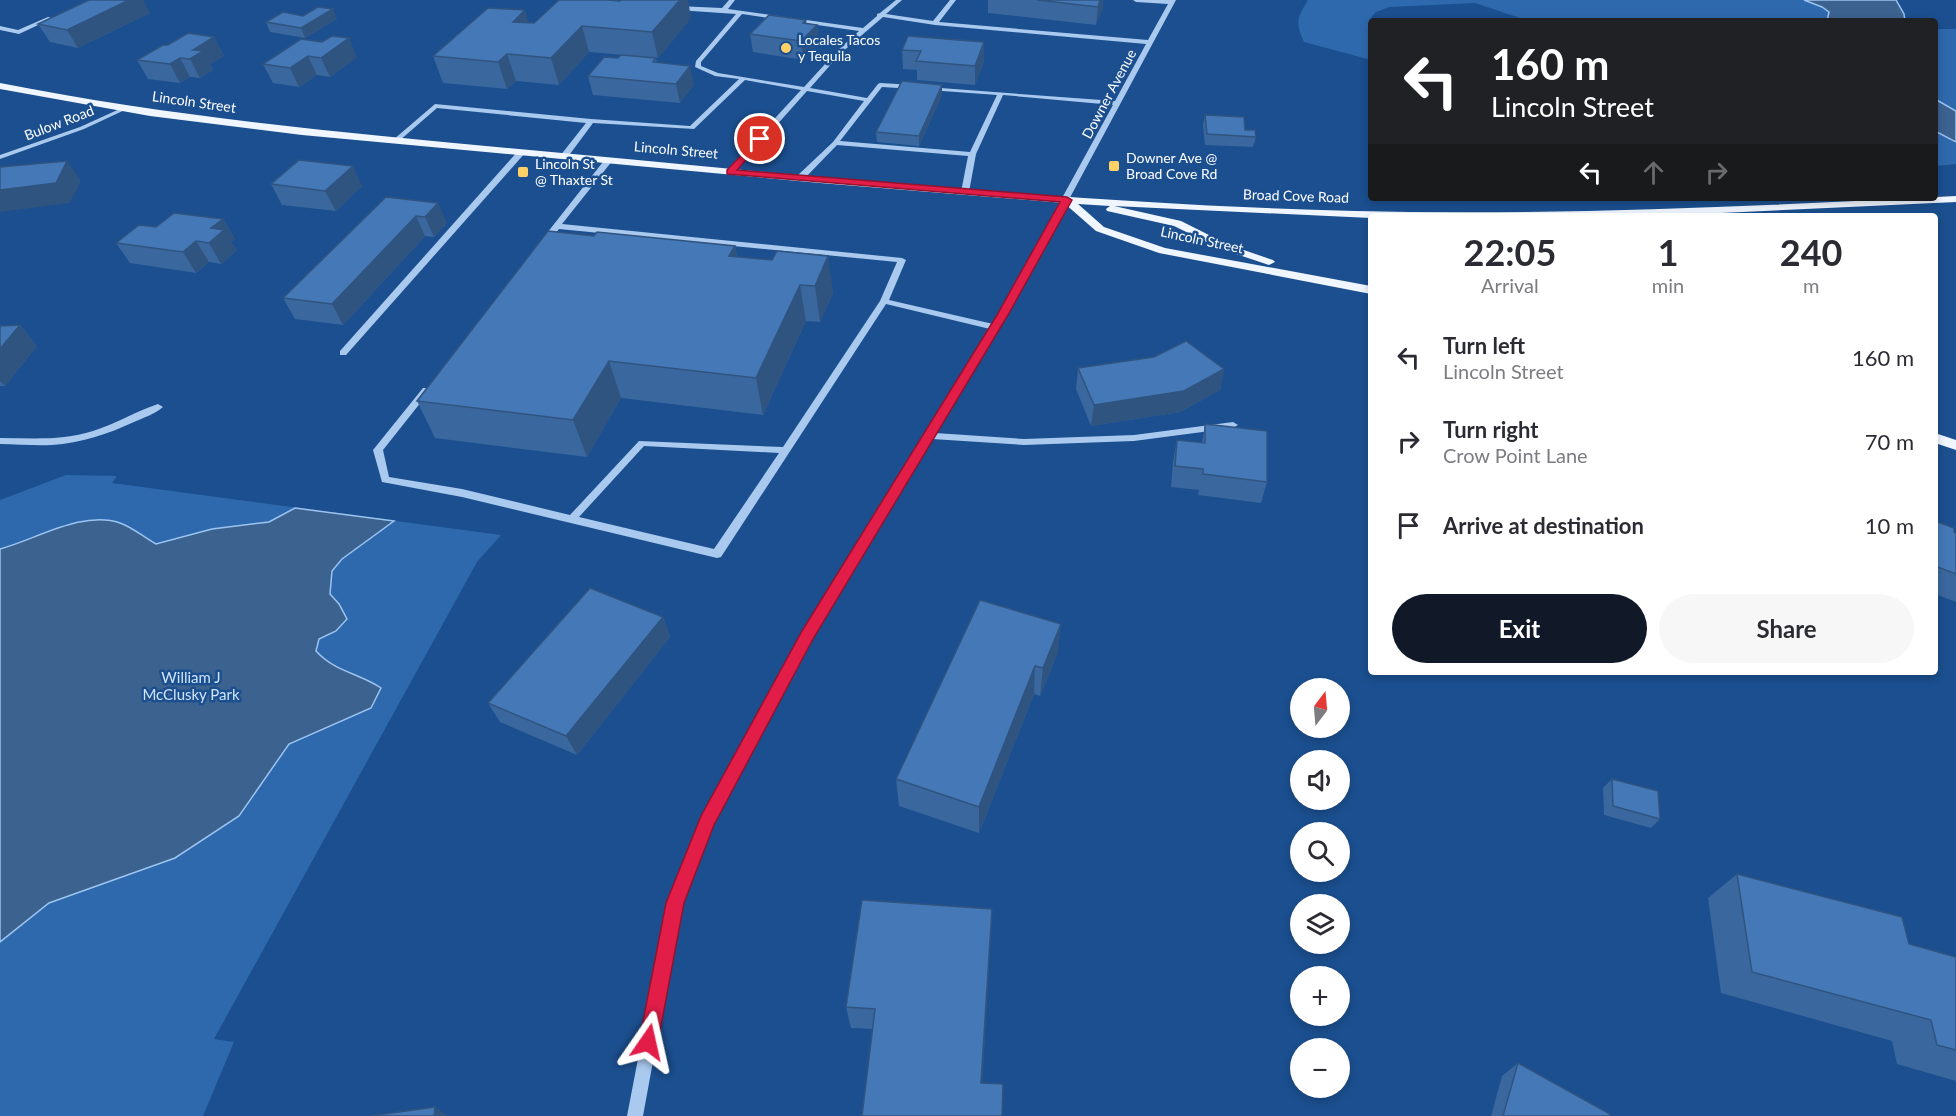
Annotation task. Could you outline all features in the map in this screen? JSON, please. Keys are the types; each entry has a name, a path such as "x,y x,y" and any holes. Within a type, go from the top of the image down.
{"main road":[{"name":"Lincoln Street","path":"0,86 126,108 258,127 730,172 1067,200 1100,229 1163,251 1368,289"},
{"name":"Broad Cove Road","path":"1938,200 1956,199"},
{"name":"Broad Cove Road","path":"1067,200 1368,214"},
{"path":"1067,200 1177,224 1225,247 1317,279"},
{"name":"Broad Cove Road","path":"1628,213 1914,201"},
{"path":"1938,439 1956,445"}],"street":[{"path":"724,10 732,0"},
{"path":"730,172 803,90 879,15 899,0"},
{"path":"935,23 953,0"},
{"path":"1136,0 1173,2"},
{"name":"Downer Avenue","path":"635,1116 675,903 707,822 807,635 995,327 1067,200 1173,2"},
{"path":"667,7 724,10 864,30"},
{"path":"741,12 698,62 698,68 717,75 868,100"},
{"path":"0,28 19,32 60,15"},
{"path":"879,15 935,23 1150,42"},
{"path":"397,140 435,106 692,128 744,78"},
{"path":"800,178 835,143 880,85 1118,103"},
{"path":"965,192 972,154 1001,93"},
{"name":"Bulow Road","path":"0,157 82,128 126,108"},
{"path":"564,156 591,121"},
{"path":"835,143 972,154"},
{"path":"343,353 522,152"},
{"path":"534,254 609,160"},
{"path":"430,385 378,450 385,480 462,492 717,554 884,302 902,260 556,226"},
{"path":"884,302 995,327"},
{"path":"0,441 53,442 83,437 112,428 158,407"},
{"path":"929,436 1024,442 1134,438 1233,425"},
{"path":"572,519 642,443 786,450"}],"green space":[{"path":"1308,0 1804,0 1822,7 1829,13 1828,18 1520,18 1475,3 1389,7 1368,18 1368,59 1304,42 1298,25 1301,11"},
{"path":"1938,29 1956,29 1956,111 1938,101"},
{"path":"1938,133 1956,142 1956,164 1938,166"},
{"name":"William J McClusky Park","path":"66,475 117,476 112,483 501,535 477,562 214,1039 234,1042 203,1116 0,1116 0,500"}],"shaded area":[{"path":"1804,0 1896,0 1905,18 1828,18 1829,12"},
{"path":"1938,101 1956,111 1956,142 1938,133"},
{"path":"295,508 394,521 342,559 332,571 330,594 339,604 347,619 336,631 319,639 316,651 331,664 381,688 371,708 289,744 239,816 175,858 49,903 0,942 0,549 60,527 91,520 120,523 156,544 212,529 269,522"}],"building":[{"path":"89,0 129,0 67,30 38,24"},
{"path":"559,0 680,0 652,32 582,26 551,58 507,54 498,62 433,56 488,8 525,10 513,22 534,23"},
{"path":"1037,0 1100,0 1098,7"},
{"path":"318,7 333,9 301,28 266,22 283,12 303,16"},
{"path":"769,15 806,20 803,23 817,25 801,41 750,34"},
{"path":"188,33 214,37 193,50 203,51 190,59 180,58 170,64 137,60 163,45 168,45"},
{"path":"332,36 349,38 321,58 308,56 290,68 263,64 301,39 322,42"},
{"path":"908,36 984,42 975,66 916,61 921,51 902,50"},
{"path":"621,55 656,58 653,62 690,66 676,84 588,76 604,57 618,58"},
{"path":"902,81 942,85 919,136 876,132"},
{"path":"1205,115 1244,117 1245,130 1255,130 1256,137 1207,134"},
{"path":"299,160 353,166 325,191 271,184"},
{"path":"67,161 56,183 0,190 0,167"},
{"path":"386,197 438,203 425,217 416,216 332,304 283,298"},
{"path":"174,213 223,219 211,228 224,230 209,243 196,241 183,252 116,243 139,225 156,227"},
{"path":"548,231 594,236 597,232 735,246 729,256 772,260 777,251 828,256 815,286 800,285 756,378 609,361 573,420 417,401"},
{"path":"20,325 0,349 0,326"},
{"path":"1186,341 1224,369 1184,391 1094,405 1078,368 1154,357"},
{"path":"1205,424 1267,431 1267,482 1203,474 1203,469 1175,466 1177,440 1205,443"},
{"path":"1938,522 1954,528 1956,533 1956,574 1938,567"},
{"path":"590,588 663,617 566,736 488,703"},
{"path":"980,600 1061,624 1043,668 1035,666 979,807 896,779"},
{"path":"1612,779 1658,791 1660,819 1613,806"},
{"path":"1737,874 1902,917 1909,944 1956,957 1956,1050 1937,1045 1931,1020 1752,972"},
{"path":"862,900 992,909 981,1083 1003,1084 1002,1116 862,1116 875,1009 846,1007"},
{"path":"1518,1063 1610,1114 1609,1116 1503,1116"},
{"path":"435,1107 434,1116 370,1116"}],"place":[{"name":"Locales Tacos y Tequila","path":"786,48"},
{"name":"Downer Ave @ Broad Cove Rd","path":"1114,166"},
{"name":"Lincoln St @ Thaxter St","path":"523,172"}],"route":[{"path":"648,1042 675,903 707,822 807,635 1003,315 1067,200 730,172 760,139"}]}
